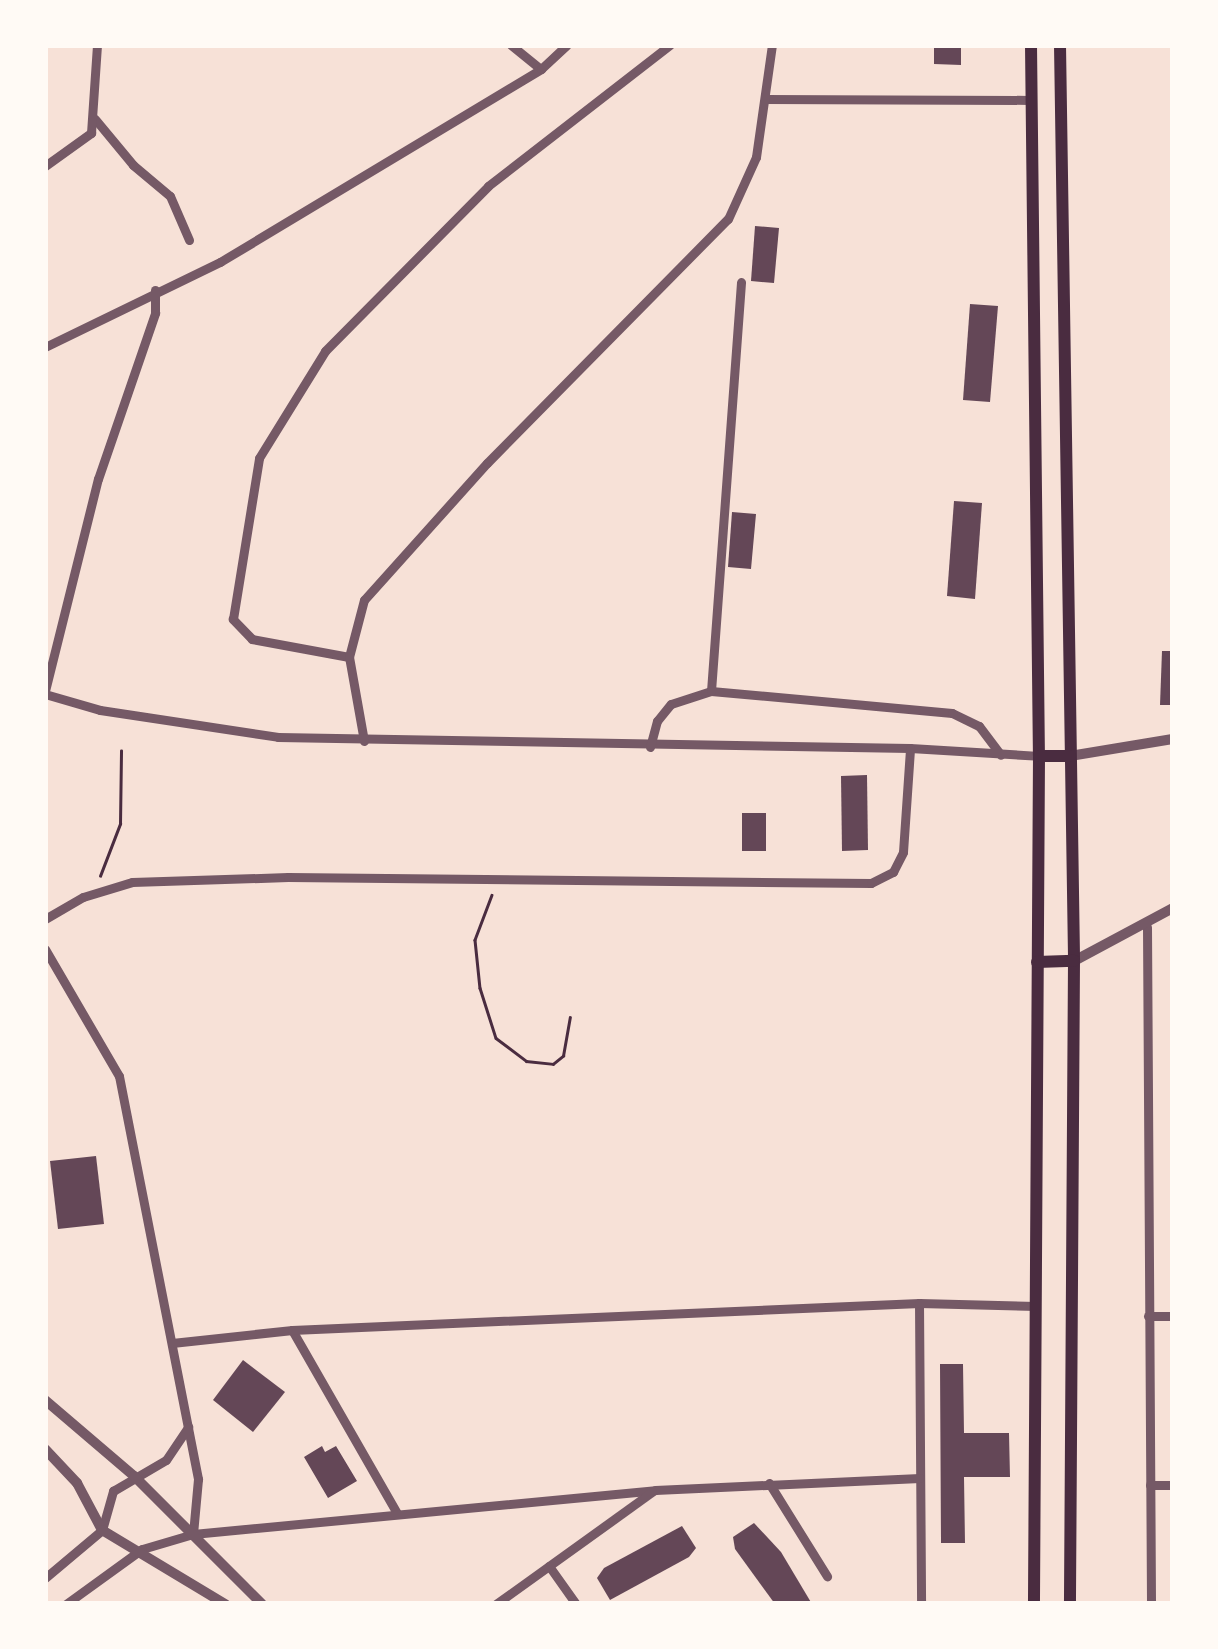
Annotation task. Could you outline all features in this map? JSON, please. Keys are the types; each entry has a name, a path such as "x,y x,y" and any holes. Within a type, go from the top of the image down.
{"main road":[{"path":"1030,45 1039,756 1034,1604"},
{"path":"1060,45 1074,961 1070,1604"},
{"path":"1039,756 1070,756"},
{"path":"1037,962 1074,961"}],"street":[{"path":"45,166 80,147 95,119 97,45"},
{"path":"512,45 541,69"},
{"path":"45,347 155,290 220,262 541,69 566,45"},
{"path":"349,657 252,639 233,619 259,458 326,351 488,186 670,45"},
{"path":"364,741 349,657 364,600 488,463 728,219 752,174 772,45"},
{"path":"765,99 1030,100"},
{"path":"95,119 133,166 170,196 190,240"},
{"path":"711,692 741,282"},
{"path":"155,290 153,319 98,479 45,693 100,710 278,737 650,747 910,748 1039,756"},
{"path":"650,747 657,720 671,704 711,692 952,713 979,726 1001,755"},
{"path":"1070,756 1173,740"},
{"path":"45,919 84,897 132,882 288,877 501,884 879,881 903,852 910,748"},
{"path":"1074,961 1147,926 1173,908"},
{"path":"1147,926 1151,1604"},
{"path":"45,950 119,1076 198,1479 193,1534"},
{"path":"172,1343 292,1330 919,1303 1036,1306"},
{"path":"919,1303 921,1604"},
{"path":"1148,1316 1173,1316"},
{"path":"292,1330 397,1513"},
{"path":"45,1400 134,1476 262,1604"},
{"path":"45,1578 102,1530 113,1491 166,1460 188,1428"},
{"path":"45,1449 76,1482 102,1530 142,1549 224,1604"},
{"path":"66,1604 142,1549 193,1534 655,1490 920,1478"},
{"path":"769,1483 828,1576"},
{"path":"1150,1485 1173,1485"},
{"path":"496,1604 655,1490"},
{"path":"548,1566 576,1604"}],"path":[{"path":"84,897 117,840 120,751"},
{"path":"501,884 475,930 480,988 492,1031 510,1052 547,1066 563,1056 570,1018"}],"building":[{"path":"934,45 961,45 961,65 934,64"},
{"path":"755,226 779,228 774,283 751,281"},
{"path":"970,304 998,306 990,402 963,400"},
{"path":"954,501 982,503 975,599 947,596"},
{"path":"732,512 756,514 751,569 728,567"},
{"path":"1162,651 1173,651 1173,705 1160,705"},
{"path":"867,775 868,850 842,851 841,776"},
{"path":"742,813 766,813 766,851 742,851"},
{"path":"96,1156 104,1224 58,1229 50,1161"},
{"path":"243,1360 285,1392 253,1432 213,1400"},
{"path":"940,1364 963,1364 964,1433 1009,1433 1010,1477 964,1477 965,1543 941,1543"},
{"path":"322,1446 325,1452 336,1446 357,1481 328,1498 304,1457"},
{"path":"754,1523 781,1552 812,1604 775,1604 735,1549 733,1537"},
{"path":"682,1526 696,1548 689,1557 610,1600 597,1578 604,1568"}]}
